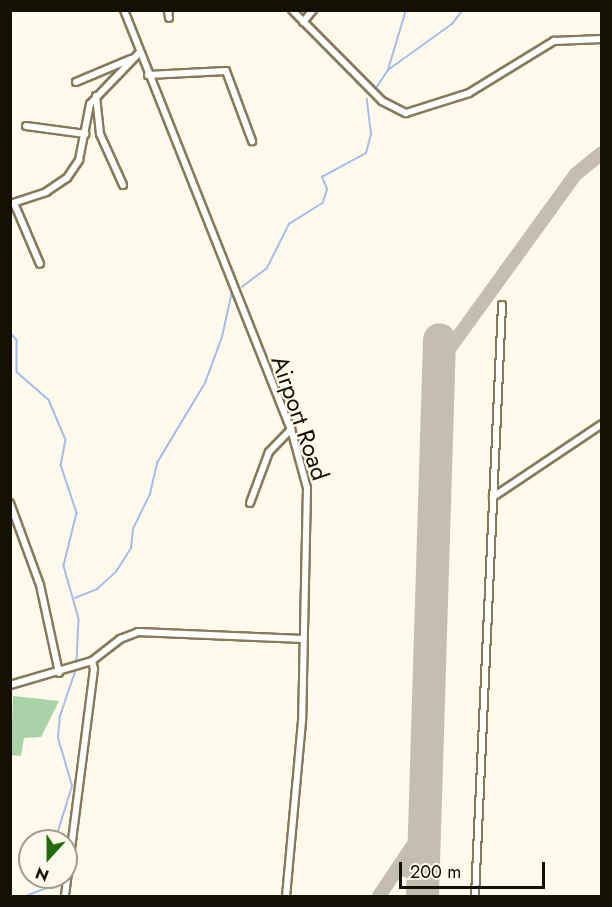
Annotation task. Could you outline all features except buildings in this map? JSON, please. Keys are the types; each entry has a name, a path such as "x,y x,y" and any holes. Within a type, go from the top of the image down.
{"street":[{"name":"Airport Road","path":"124,10 291,429 309,506 298,803 286,897"},
{"path":"292,10 382,101 406,113 469,93 554,41 602,39"},
{"path":"303,22 313,10"},
{"path":"76,82 132,58 140,52"},
{"path":"40,264 12,203 46,192 67,178 79,160 88,107 96,96 122,74 132,58"},
{"path":"148,75 226,71 252,141"},
{"path":"96,96 100,134 123,185"},
{"path":"26,126 85,134"},
{"path":"475,897 502,305"},
{"path":"493,496 602,424"},
{"path":"250,503 273,444 291,429"},
{"path":"10,503 40,585 59,673"},
{"path":"10,685 59,673 92,661 120,639 138,632 303,639"},
{"path":"65,897 81,795 82,737 95,676 92,661"}],"green space":[{"path":"13,696 59,701 41,737 24,738 21,756 11,755"}],"waterway":[{"path":"376,88 388,70 406,10"},
{"path":"388,70 452,24 463,10"},
{"path":"242,287 267,268 289,224 323,203 327,189 322,177 366,153 371,134 367,99"},
{"path":"75,598 97,589 116,572 131,548 133,529 150,494 157,463 205,383 222,337 232,292"},
{"path":"10,332 17,340 17,372 49,400 66,440 61,465 77,513 64,566 79,619 77,662"},
{"path":"59,829 72,786 58,738 60,716 76,669"},
{"path":"26,896 44,889"}],"taxiway":[{"path":"439,363 576,174 602,153"},
{"path":"379,896 424,829"},
{"path":"401,868 417,875 422,887"}],"runway":[{"path":"422,896 439,339"}]}
